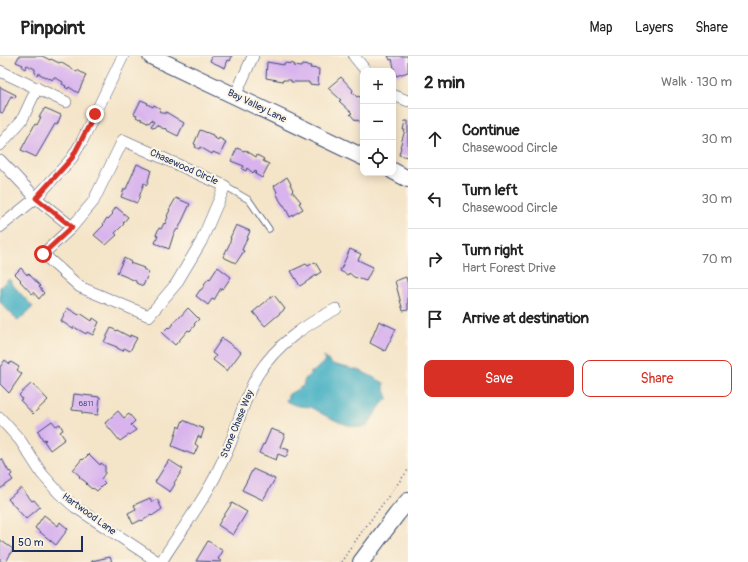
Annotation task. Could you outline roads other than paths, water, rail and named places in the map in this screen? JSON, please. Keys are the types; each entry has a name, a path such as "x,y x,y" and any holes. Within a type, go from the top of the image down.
{"street":[{"path":"0,227 36,198 72,158 82,141 123,56"},
{"name":"Bay Valley Lane","path":"150,56 360,156"},
{"path":"235,96 253,56"},
{"path":"354,56 364,68"},
{"path":"0,71 66,102"},
{"path":"0,145 22,120 37,88"},
{"path":"396,96 408,101"},
{"name":"Chasewood Circle","path":"123,140 225,186 201,242 176,284 149,316 80,287 43,254 72,227 93,202 123,140"},
{"path":"0,160 36,198 72,227"},
{"path":"396,173 408,179"},
{"name":"Stone Chase Way","path":"159,562 215,476 232,441 250,390 266,362 277,349 291,337 312,322 336,309"},
{"name":"Hartwood Lane","path":"0,418 20,440 42,474 59,493 75,507 159,562"},
{"path":"361,562 397,514 408,502"}],"lane":[{"path":"225,186 249,200 269,229"}],"water":[{"path":"9,279 33,307 18,321 0,302 0,287"},
{"path":"324,357 332,364 361,371 384,383 388,398 381,405 367,426 361,427 347,425 331,419 311,407 296,406 286,401 289,394 303,386 305,379 310,375 310,372 313,372 325,361"}]}
